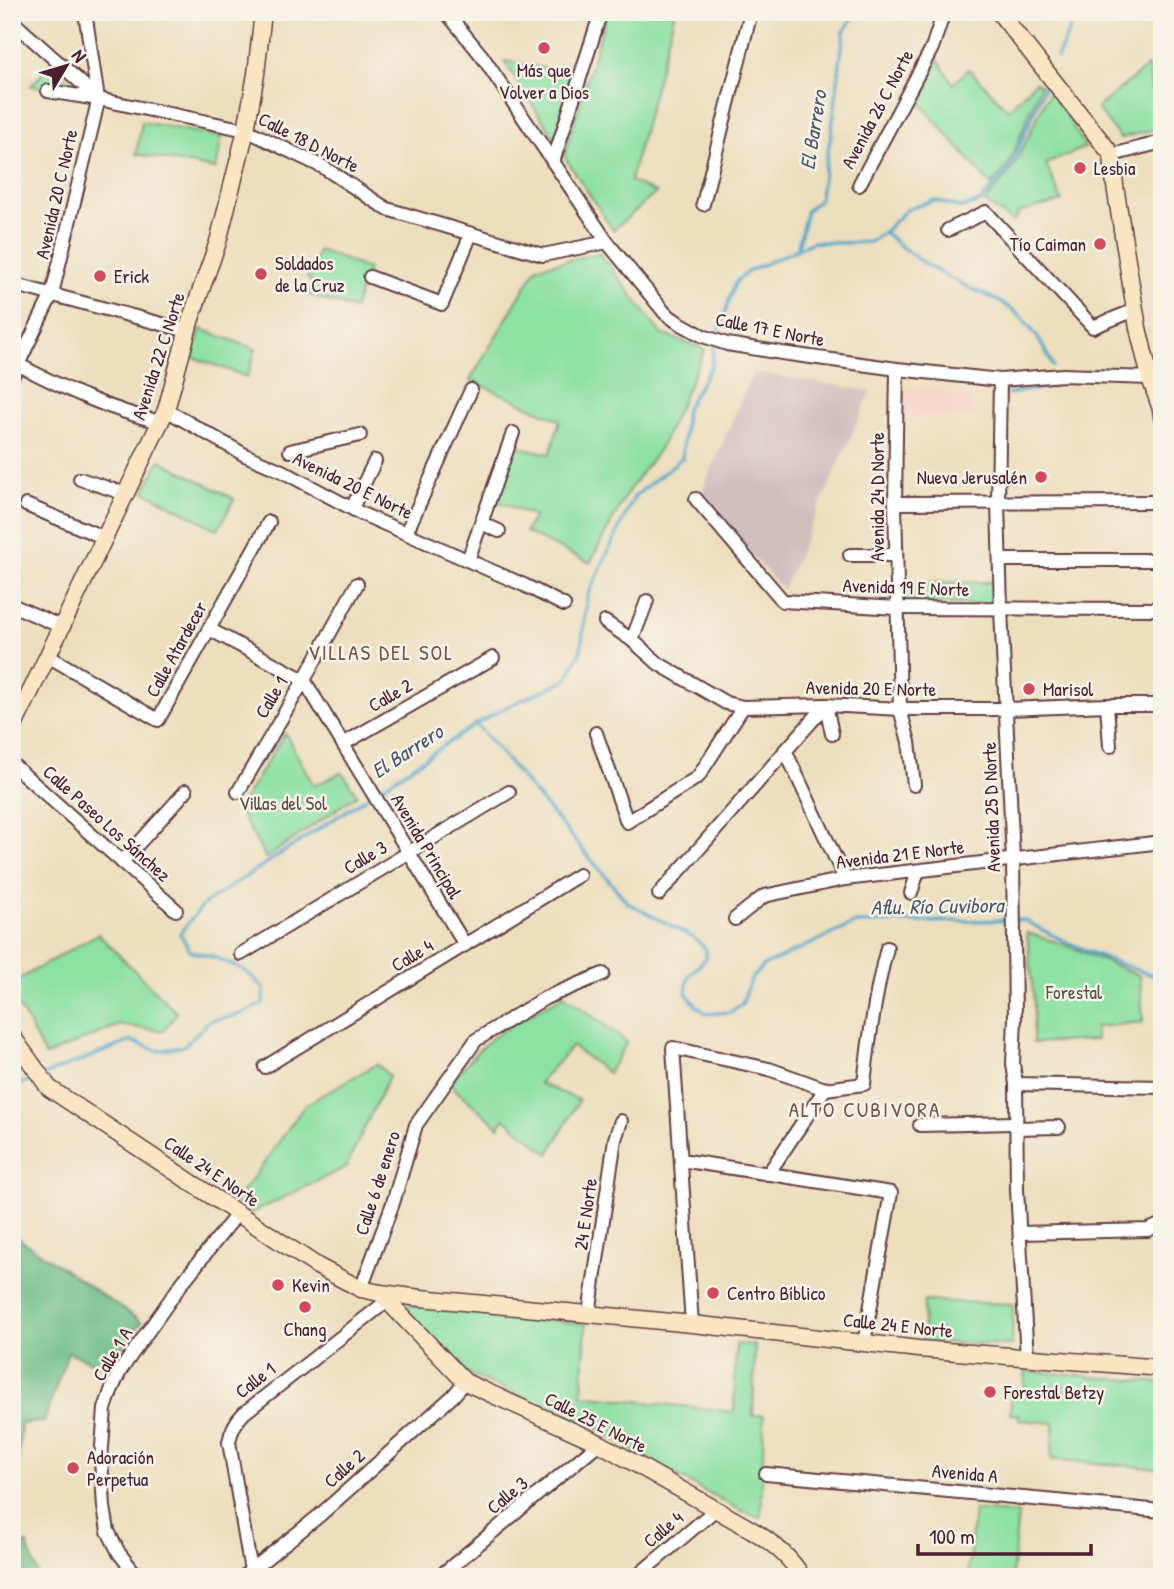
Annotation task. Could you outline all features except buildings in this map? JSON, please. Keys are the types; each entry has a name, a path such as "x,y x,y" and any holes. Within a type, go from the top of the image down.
{"street":[{"name":"Avenida 20 C Norte","path":"16,371 52,294 98,99 85,12"},
{"name":"Avenida 22 C Norte","path":"12,730 163,416 218,242 246,130 263,12"},
{"name":"Calle 17 E Norte","path":"446,12 482,56 607,242 667,315 703,336 727,344 897,369 1000,380 1063,375 1156,378"},
{"path":"553,162 601,12"},
{"path":"703,204 751,12"},
{"name":"Avenida 26 C Norte","path":"859,185 932,48 944,12"},
{"path":"999,12 1112,155 1138,328 1156,378 1162,417"},
{"path":"12,21 98,99"},
{"name":"Calle 18 D Norte","path":"48,91 246,130 323,167 387,209 543,255 607,242"},
{"path":"1112,155 1162,142"},
{"path":"948,230 986,212 1093,327 1135,310"},
{"path":"370,277 442,304 471,234"},
{"path":"12,284 188,331"},
{"name":"Avenida 24 D Norte","path":"897,369 895,503 900,709 909,742 914,785"},
{"name":"Avenida 20 E Norte","path":"16,371 123,413 163,416 282,471 352,508 564,605"},
{"name":"Avenida 25 D Norte","path":"1000,380 998,504 1013,859 1013,1064 1027,1358"},
{"path":"406,533 471,390"},
{"path":"468,560 513,433"},
{"path":"290,451 360,435"},
{"path":"352,508 374,461"},
{"path":"80,478 126,494"},
{"name":"Avenida 19 E Norte","path":"696,499 783,601 897,608 1162,609"},
{"path":"895,503 1162,502"},
{"path":"26,505 105,538"},
{"name":"Calle Atardecer","path":"48,656 158,720 269,522"},
{"path":"481,523 499,531"},
{"path":"850,555 896,555"},
{"path":"1000,560 1162,560"},
{"name":"Calle 1","path":"238,792 357,584"},
{"path":"632,640 646,601"},
{"path":"12,605 62,627"},
{"name":"Avenida 20 E Norte","path":"605,622 632,640 659,664 726,704 743,708 826,705 900,709 1006,709 1162,705"},
{"path":"209,629 304,680"},
{"name":"Calle 2","path":"343,744 493,658"},
{"name":"Avenida Principal","path":"304,680 465,945"},
{"path":"826,705 832,734"},
{"path":"659,894 826,705"},
{"path":"1107,705 1111,746"},
{"path":"596,733 627,822 698,777 743,708"},
{"path":"785,750 845,879"},
{"name":"Calle Paseo Los Sánchez","path":"12,764 176,910"},
{"path":"122,862 186,791"},
{"name":"Calle 3","path":"241,954 509,792"},
{"name":"Avenida 21 E Norte","path":"735,919 764,896 845,879 1162,842"},
{"path":"911,893 918,871"},
{"name":"Calle 4","path":"265,1067 579,875"},
{"path":"692,1324 673,1048 769,1069 825,1089 864,1084 870,1033 887,948"},
{"name":"Calle 6 de enero","path":"361,1289 393,1203 416,1125 476,1040 545,998 603,974"},
{"name":"Calle 24 E Norte","path":"12,1036 49,1088 317,1266 361,1289 384,1297 589,1314 1027,1358 1162,1368"},
{"path":"1016,1084 1162,1087"},
{"path":"768,1174 825,1089"},
{"name":"24 E Norte","path":"589,1314 615,1139 621,1121"},
{"path":"920,1125 1059,1127"},
{"path":"681,1160 891,1193 864,1343"},
{"name":"Calle 1 A","path":"138,1577 119,1553 108,1531 101,1459 105,1409 120,1371 182,1283 238,1213"},
{"path":"1020,1233 1148,1230 1162,1224"},
{"name":"Calle 1","path":"247,1574 229,1442 231,1431 243,1413 384,1297"},
{"name":"Calle 25 E Norte","path":"384,1297 464,1382 599,1443 770,1541 783,1552 802,1577"},
{"name":"Calle 2","path":"247,1574 320,1515 453,1396 464,1382"},
{"name":"Calle 3","path":"439,1577 599,1443"},
{"name":"Avenida A","path":"766,1474 1162,1511"},
{"name":"Calle 4","path":"636,1577 715,1510"}],"shaded area":[{"path":"753,372 871,391 783,589 699,498"},
{"path":"905,387 939,390 971,398 974,418 903,417"}],"green space":[{"path":"607,12 675,12 630,181 656,193 613,230 564,156"},
{"path":"938,59 953,84 969,69 1008,110 1035,82 1041,85 1008,166 991,185 921,104"},
{"path":"504,61 571,73 555,139"},
{"path":"50,65 80,89 79,92 31,86"},
{"path":"1148,66 1157,129 1120,138 1097,108"},
{"path":"1050,91 1086,147 1046,164 1062,201 1020,212 1013,222 985,202 1013,168"},
{"path":"142,122 222,137 216,169 136,154"},
{"path":"319,250 368,269 354,309 308,295 313,284 307,277"},
{"path":"600,253 661,334 705,349 662,445 627,493 590,563 525,532 534,516 497,501 515,446 550,454 560,420 470,380 537,267"},
{"path":"201,329 256,349 247,377 192,357"},
{"path":"160,460 234,499 218,530 144,491"},
{"path":"992,582 993,604 902,604 902,583"},
{"name":"Villas del Sol","path":"285,733 314,786 342,772 357,795 266,858 238,809"},
{"name":"Forestal","path":"1027,933 1066,945 1140,976 1143,1022 1095,1027 1096,1040 1033,1043 1034,1004"},
{"path":"98,934 177,1013 163,1031 119,1025 45,1056 24,1015 12,999 12,983"},
{"path":"564,995 627,1042 608,1073 572,1046 539,1083 579,1100 549,1154 504,1118 499,1127 449,1084 496,1035"},
{"path":"377,1064 389,1076 346,1167 250,1214 234,1202 305,1105"},
{"path":"12,1234 142,1322 123,1345 109,1369 68,1352 44,1422 21,1424 18,1465 12,1465"},
{"path":"924,1301 1013,1304 1012,1345 923,1342"},
{"path":"396,1303 586,1324 582,1395 734,1412 736,1344 755,1345 753,1416 764,1415 761,1518 736,1508 680,1478 601,1430 466,1373"},
{"path":"1026,1371 1162,1383 1162,1469 1051,1459 1054,1423 1019,1420 1019,1415 1010,1414 1012,1390 1024,1391"},
{"path":"974,1510 1018,1514 1012,1577 968,1577"},
{"path":"27,1544 39,1577 12,1577 12,1545"}],"waterway":[{"name":"El Barrero","path":"797,250 807,210 819,200 832,129 844,31 856,12"},
{"path":"1057,58 1072,24 1085,12"},
{"path":"717,337 735,283 747,272 813,242 869,242 884,232 906,210 934,200 961,208 980,202 1010,168 1047,81"},
{"path":"884,232 930,267 1014,311 1035,334 1053,366"},
{"name":"El Barrero","path":"376,791 476,724 510,705 567,680 581,650 587,597 634,497 682,458 686,408 711,367 715,344"},
{"path":"1008,394 1054,386"},
{"name":"Aflu. Río Cuvibora","path":"476,724 628,903 694,938 706,949 706,958 688,977 686,993 707,1014 730,1012 742,1004 751,979 763,966 856,923 1024,920 1092,953 1162,978"},
{"name":"El Barrero","path":"44,1075 131,1041 159,1051 184,1046 209,1021 241,1014 263,1004 264,988 244,970 214,957 190,951 180,933 204,904 369,796"},
{"name":"El Barrero","path":"12,1087 36,1078"}],"place":[{"name":"Más que Volver a Dios","path":"544,48"},
{"name":"Lesbia","path":"1080,168"},
{"name":"Tío Caiman","path":"1100,244"},
{"name":"Soldados de la Cruz","path":"261,274"},
{"name":"Erick","path":"100,276"},
{"name":"Nueva Jerusalén","path":"1041,477"},
{"name":"Marisol","path":"1029,689"},
{"name":"Kevin","path":"278,1285"},
{"name":"Centro Bíblico","path":"713,1293"},
{"name":"Chang","path":"305,1307"},
{"name":"Forestal Betzy","path":"990,1392"},
{"name":"Adoración Perpetua","path":"73,1468"}],"district":[{"name":"VILLAS DEL SOL","path":"381,652"},
{"name":"ALTO CUBIVORA","path":"865,1109"}]}
